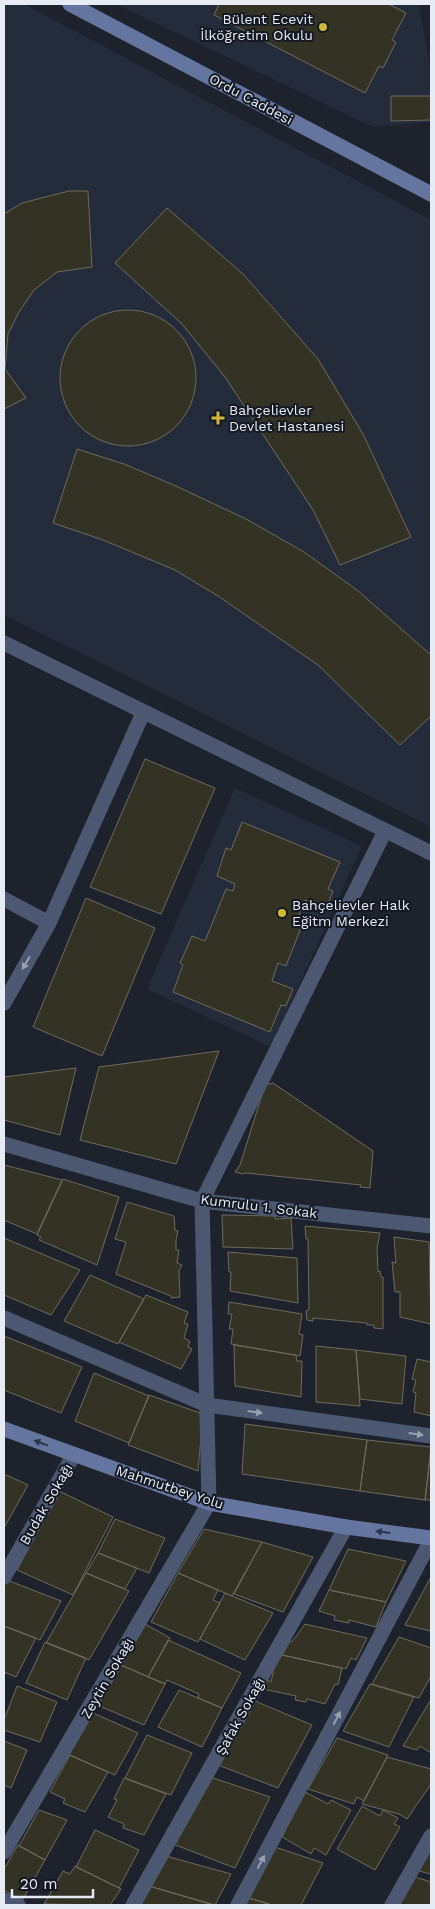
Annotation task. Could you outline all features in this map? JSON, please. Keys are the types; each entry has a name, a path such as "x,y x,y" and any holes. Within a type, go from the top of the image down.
{"main road":[{"name":"Ordu Caddesi","path":"70,4 431,194"},
{"name":"Mahmutbey Yolu","path":"4,1429 74,1456 209,1503 346,1527 431,1539"}],"street":[{"path":"4,643 431,853"},
{"path":"4,1003 49,923 143,713"},
{"path":"209,1503 202,1201 385,831"},
{"path":"4,899 49,923"},
{"name":"Kumrulu 1. Sokak","path":"4,1144 202,1201 431,1226"},
{"path":"4,1318 207,1405 431,1436"},
{"name":"Budak Sokağı","path":"4,1578 74,1456"},
{"name":"Zeytin Sokağı","path":"4,1852 209,1503"},
{"name":"Şafak Sokağı","path":"133,1905 346,1527"},
{"path":"238,1905 431,1539"},
{"path":"392,1905 431,1836"},
{"path":"4,1900 18,1905"}],"shaded area":[{"name":"Bahçelievler Devlet Hastanesi","path":"4,4 24,4 431,220 431,827 4,615"},
{"path":"116,4 419,4 431,74 431,122 373,127"},
{"path":"235,788 362,846 271,1047 147,989"}],"building":[{"path":"219,4 389,4 406,13 392,40 396,42 383,68 379,66 365,93 214,15"},
{"path":"391,96 431,96 431,120 391,121"},
{"path":"69,191 88,191 92,267 57,272 34,290 19,312 8,334 5,369 26,398 4,409 4,214 22,203"},
{"path":"167,208 243,274 318,359 363,434 411,537 340,565 313,510 225,377 182,324 115,263"},
{"path":"128,310 154,315 166,321 176,330 185,340 191,352 196,378 191,404 185,416 176,426 166,435 154,441 128,446 102,441 90,435 80,426 71,416 65,404 60,378 65,352 71,340 80,330 90,321 102,315"},
{"path":"77,449 124,464 246,519 304,552 357,590 431,655 431,716 400,745 318,665 218,596 175,570 103,540 53,523"},
{"path":"145,759 215,788 161,914 90,887"},
{"path":"242,822 340,862 328,889 333,891 326,908 305,900 298,917 304,920 286,966 278,963 272,981 293,989 286,1006 281,1005 270,1032 173,992 183,965 180,963 192,936 205,941 226,889 233,891 235,884 217,876 226,848 231,850"},
{"path":"86,898 155,928 102,1056 33,1027"},
{"path":"219,1051 176,1164 80,1140 99,1067"},
{"path":"76,1068 60,1135 4,1120 4,1077"},
{"path":"273,1083 373,1151 370,1188 360,1187 361,1185 235,1172 240,1165 265,1085"},
{"path":"4,1165 62,1180 37,1234 4,1220"},
{"path":"63,1179 119,1197 97,1265 39,1240 41,1237 37,1235"},
{"path":"127,1202 174,1216 175,1230 178,1231 176,1240 176,1250 179,1250 177,1263 182,1265 179,1271 180,1297 171,1298 171,1296 116,1274 126,1242 115,1239"},
{"path":"222,1215 275,1216 275,1219 291,1218 293,1249 223,1247"},
{"path":"305,1226 380,1233 377,1248 378,1272 380,1271 381,1277 383,1277 383,1329 374,1328 374,1325 367,1325 367,1323 313,1318 313,1321 307,1320 306,1311 309,1310 308,1239 306,1239"},
{"path":"394,1237 429,1242 431,1324 400,1317 400,1292 395,1292 392,1262 396,1263"},
{"path":"4,1238 80,1270 51,1315 4,1295"},
{"path":"228,1252 297,1258 298,1303 230,1291 231,1272 229,1272"},
{"path":"90,1275 144,1299 118,1344 64,1321"},
{"path":"146,1295 188,1312 184,1323 188,1324 184,1338 190,1341 188,1347 192,1349 181,1369 119,1342"},
{"path":"229,1302 302,1314 299,1334 303,1335 300,1356 231,1344 233,1329 229,1329 232,1314 228,1314"},
{"path":"4,1336 82,1367 61,1413 4,1390"},
{"path":"234,1345 296,1355 297,1361 302,1361 301,1397 235,1386"},
{"path":"316,1346 356,1350 360,1406 316,1402"},
{"path":"356,1350 406,1356 402,1404 360,1399"},
{"path":"417,1359 431,1362 431,1416 414,1412 416,1393 413,1392 416,1380 412,1379"},
{"path":"94,1373 149,1396 129,1443 75,1421"},
{"path":"149,1395 203,1414 198,1471 128,1445"},
{"path":"245,1424 367,1440 360,1491 242,1474"},
{"path":"367,1440 431,1447 425,1500 360,1491"},
{"path":"431,1451 431,1500 425,1500"},
{"path":"4,1474 28,1485 4,1528"},
{"path":"59,1491 113,1517 73,1595 17,1570"},
{"path":"115,1519 165,1538 149,1573 98,1553"},
{"path":"204,1529 262,1542 232,1596 178,1573"},
{"path":"262,1542 313,1557 283,1612 234,1594"},
{"path":"348,1549 406,1561 386,1602 329,1590"},
{"path":"98,1553 137,1568 125,1589 86,1573"},
{"path":"86,1573 129,1591 89,1660 46,1643"},
{"path":"178,1573 218,1590 213,1600 220,1603 198,1642 151,1622"},
{"path":"431,1577 431,1631 405,1625"},
{"path":"7,1580 61,1601 40,1640 4,1626 4,1586"},
{"path":"329,1590 386,1602 376,1627 349,1620 349,1623 334,1620 335,1616 319,1611"},
{"path":"225,1593 273,1613 245,1660 200,1639"},
{"path":"145,1624 170,1638 148,1677 121,1665"},
{"path":"305,1624 367,1638 356,1660 351,1658 346,1669 282,1655 290,1641 292,1642"},
{"path":"4,1626 36,1638 16,1677 4,1672"},
{"path":"399,1637 431,1648 431,1676 419,1698 372,1684"},
{"path":"168,1640 241,1673 222,1708 198,1698 199,1694 167,1680 165,1684 148,1677"},
{"path":"45,1642 86,1658 67,1700 26,1683"},
{"path":"282,1655 342,1668 338,1685 335,1684 325,1704 307,1699 306,1702 295,1700 296,1696 263,1689 268,1680 271,1682 274,1668"},
{"path":"121,1665 165,1684 144,1725 97,1705"},
{"path":"370,1684 414,1697 389,1747 343,1731"},
{"path":"17,1686 57,1702 40,1742 4,1730 4,1720"},
{"path":"179,1690 222,1708 202,1747 158,1727"},
{"path":"255,1701 312,1725 278,1788 218,1765"},
{"path":"430,1701 431,1753 420,1746 417,1750 403,1746"},
{"path":"91,1712 138,1733 115,1775 69,1755"},
{"path":"147,1735 192,1753 171,1795 125,1778"},
{"path":"337,1738 388,1755 364,1801 357,1797 354,1804 308,1789"},
{"path":"4,1741 27,1750 11,1788 4,1785"},
{"path":"70,1755 108,1772 85,1812 63,1803 65,1799 50,1792"},
{"path":"387,1757 431,1769 431,1784 407,1819 399,1814 362,1804"},
{"path":"210,1777 270,1797 235,1868 173,1844"},
{"path":"124,1778 166,1794 144,1835 123,1828 124,1824 108,1817 117,1800 114,1799"},
{"path":"305,1792 328,1804 331,1800 351,1810 326,1855 314,1848 311,1854 282,1837"},
{"path":"362,1806 380,1816 383,1810 398,1818 394,1824 400,1827 375,1870 337,1849"},
{"path":"39,1810 67,1820 45,1860 19,1846"},
{"path":"95,1830 139,1850 119,1888 76,1867"},
{"path":"18,1845 45,1860 22,1901 4,1890 4,1869"},
{"path":"275,1847 323,1863 301,1905 272,1905 249,1898"},
{"path":"431,1849 431,1874 419,1871"},
{"path":"166,1856 231,1874 215,1905 149,1886"},
{"path":"75,1866 121,1889 110,1905 44,1904 63,1871 70,1874"},
{"path":"415,1877 431,1882 431,1905 398,1905"},
{"path":"149,1886 213,1905 140,1905"},
{"path":"249,1898 272,1905 245,1905"}],"place":[{"name":"Bülent Ecevit İlköğretim Okulu","path":"323,27"},
{"name":"Bahçelievler Devlet Hastanesi","path":"218,418"},
{"name":"Bahçelievler Halk Eğitm Merkezi","path":"282,913"}]}
